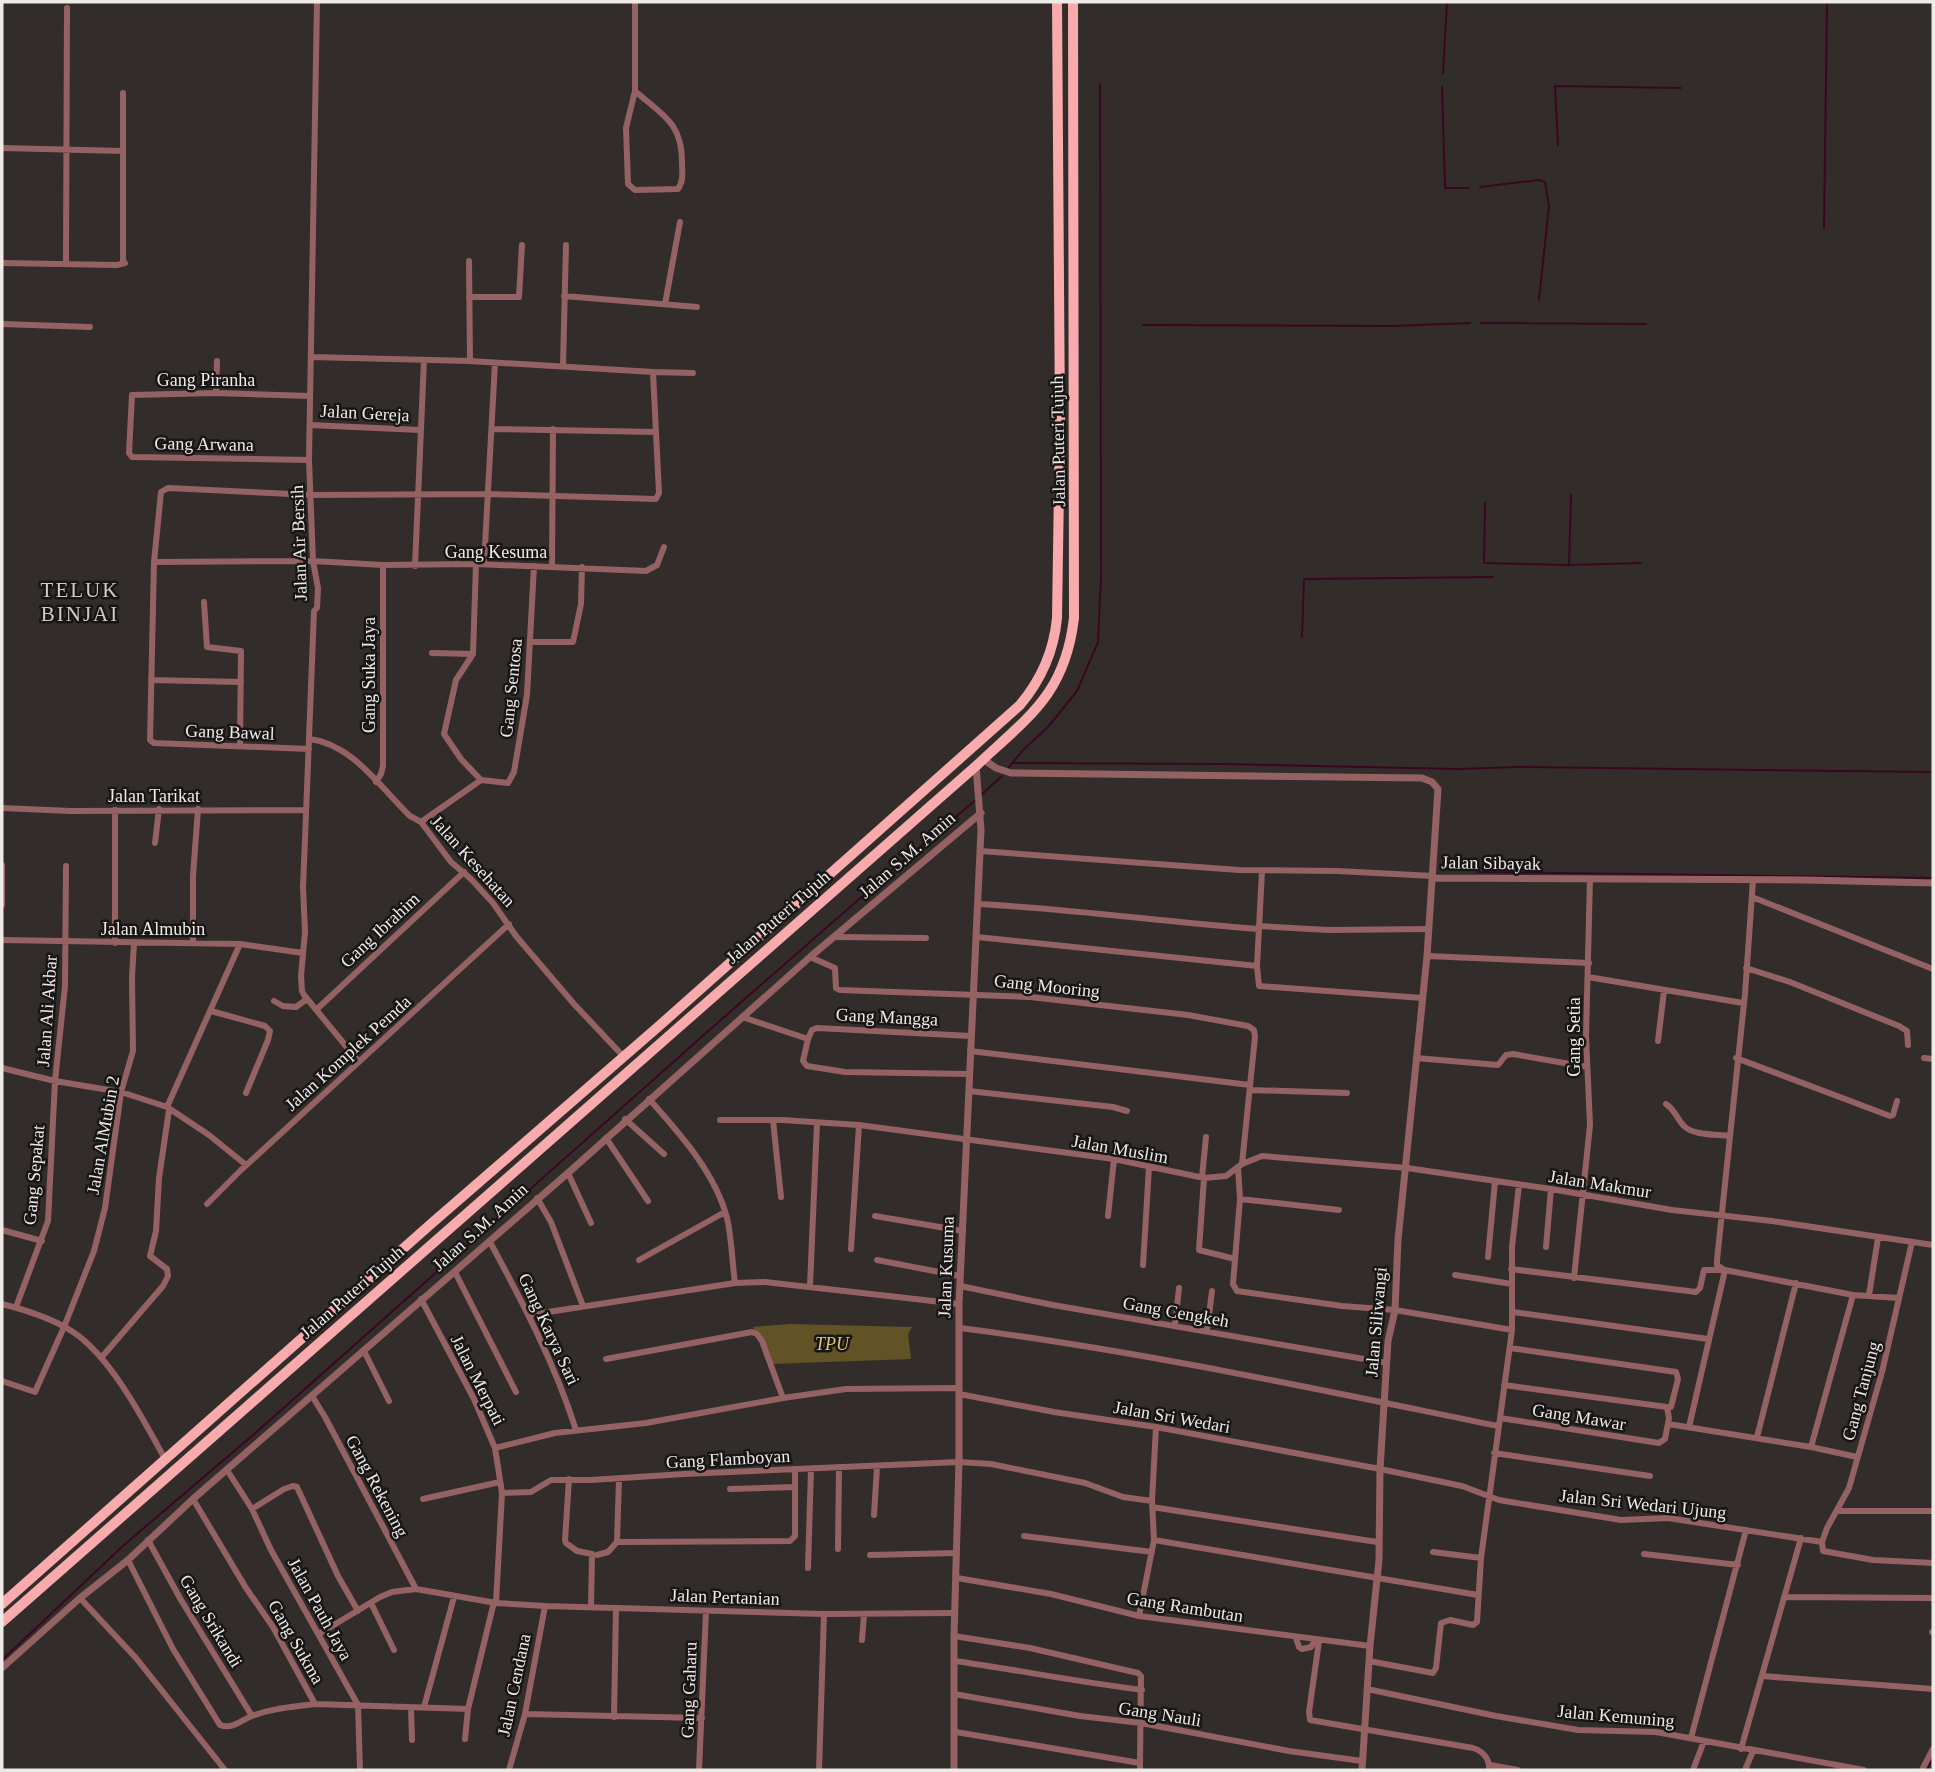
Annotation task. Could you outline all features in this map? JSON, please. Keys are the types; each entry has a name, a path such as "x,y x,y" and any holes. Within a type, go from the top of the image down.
{"highway":[{"name":"Jalan Puteri Tujuh","path":"2,1604 624,1057 1029,695 1049,653 1057,618 1060,423 1057,2"},
{"name":"Jalan Puteri Tujuh","path":"2,1622 1028,720 1048,695 1069,645 1074,604 1073,2"},
{"path":"1060,423 1073,423"},
{"path":"408,1245 416,1256"}],"street":[{"name":"Jalan Air Bersih","path":"307,999 302,991 305,932 303,887 313,633 317,598 309,460 317,2"},
{"path":"635,2 635,91 626,128 629,187 635,190 678,189 682,184 682,141 672,123 635,91"},
{"path":"66,263 68,5"},
{"path":"2,263 125,263 123,93"},
{"path":"2,148 123,151"},
{"path":"665,304 680,222"},
{"path":"469,298 519,297 522,245"},
{"path":"563,366 566,245"},
{"path":"469,261 470,361"},
{"path":"564,296 697,307"},
{"path":"2,324 90,327"},
{"path":"310,357 470,361 693,373"},
{"path":"415,566 424,360"},
{"path":"216,393 217,361"},
{"path":"484,564 495,363"},
{"path":"241,682 152,680 154,562 160,494 166,489 312,495 488,494 657,498 653,372"},
{"name":"Gang Piranha","path":"130,425 132,395 216,393 310,396"},
{"name":"Gang Arwana","path":"130,425 129,456 132,457 309,460"},
{"name":"Jalan Gereja","path":"310,425 420,430"},
{"path":"492,429 656,432"},
{"path":"552,566 553,429"},
{"name":"Gang Kesuma","path":"154,562 313,561 415,566 484,564 650,570 657,565 664,547"},
{"path":"421,822 481,780 461,759 444,734 456,680 473,654 476,564"},
{"name":"Gang Suka Jaya","path":"376,782 382,774 383,766 383,565"},
{"name":"Gang Sentosa","path":"481,780 508,783 514,772 527,695 534,566"},
{"path":"530,642 573,642 581,604 582,566"},
{"path":"204,601 207,648 241,650 240,746"},
{"path":"432,653 473,654"},
{"name":"Gang Bawal","path":"152,680 151,742 309,749"},
{"name":"Jalan Kesehatan","path":"310,739 338,747 410,816 421,822 451,862 464,872 574,1004 624,1057"},
{"name":"Jalan Kusuma","path":"954,1770 959,1304 977,937 981,813 979,763"},
{"name":"Jalan Sibayak","path":"979,763 1011,773 1429,780 1438,789 1432,877 1933,883"},
{"path":"965,774 979,791"},
{"name":"Jalan Tarikat","path":"2,808 306,810"},
{"path":"155,843 159,809"},
{"path":"193,943 193,876 198,809"},
{"path":"115,810 116,943"},
{"name":"Jalan S.M. Amin","path":"2,1668 80,1598 128,1560 193,1499 421,1299 490,1242 810,957 981,813"},
{"path":"980,851 1262,871 1337,871 1432,877"},
{"path":"2,865 2,905"},
{"name":"Jalan Ali Akbar","path":"55,1081 65,986 66,866"},
{"path":"1262,871 1258,984 1262,987 1422,998"},
{"name":"Gang Ibrahim","path":"316,1010 464,872"},
{"name":"Jalan Siliwangi","path":"1362,1770 1377,1578 1388,1341 1395,1310 1398,1240 1427,956 1432,877"},
{"name":"Gang Setia","path":"1574,1278 1590,1125 1587,1068 1590,879"},
{"path":"1725,1270 1717,1265 1736,1058 1744,1003 1753,880"},
{"path":"1752,897 1933,969"},
{"path":"978,904 1049,908 1163,922 1328,930 1429,929"},
{"name":"Jalan Komplek Pemda","path":"207,1204 509,924"},
{"path":"835,937 926,938"},
{"path":"977,937 1257,966"},
{"name":"Jalan Almubin","path":"2,940 240,944 303,953"},
{"name":"Jalan AlMubin 2","path":"2,1381 35,1391 94,1251 104,1209 121,1092 133,1051 134,943"},
{"path":"101,1358 163,1286 168,1276 167,1269 152,1258 150,1253 156,1231 159,1178 168,1109 240,944"},
{"path":"1427,956 1589,963"},
{"name":"Gang Mooring","path":"810,957 835,968 836,988 840,990 1030,997 1229,1021 1252,1028 1255,1037 1250,1088"},
{"path":"1746,968 1790,982 1899,1026 1907,1031 1908,1045"},
{"path":"1588,977 1744,1003"},
{"path":"1658,1041 1664,991"},
{"path":"274,1002 296,1007 307,999 359,1062"},
{"path":"211,1010 265,1026 270,1031 246,1093"},
{"path":"742,1017 807,1039 803,1063 818,1069 845,1072 969,1074"},
{"name":"Gang Mangga","path":"807,1039 811,1030 817,1028 971,1036"},
{"path":"970,1051 1250,1088 1347,1093"},
{"path":"1416,1058 1498,1065 1506,1055 1513,1055 1587,1068"},
{"path":"1736,1058 1890,1116 1893,1115 1898,1101"},
{"path":"1924,1058 1933,1059"},
{"path":"2,1068 55,1081 121,1092 168,1109 209,1135 246,1165"},
{"name":"Gang Sepakat","path":"16,1307 47,1221 55,1081"},
{"path":"1250,1088 1240,1165 1233,1284 1237,1291 1342,1306 1395,1310 1512,1330"},
{"path":"969,1091 1113,1107 1127,1111"},
{"path":"649,1099 710,1177 725,1212 735,1283"},
{"path":"1665,1104 1674,1110 1689,1130 1730,1136"},
{"path":"625,1119 664,1154"},
{"name":"Jalan Muslim","path":"720,1120 859,1125 1114,1159 1203,1177 1226,1176 1240,1165 1262,1156"},
{"path":"773,1120 781,1196"},
{"path":"810,1286 817,1123"},
{"path":"851,1249 859,1125"},
{"path":"1206,1137 1199,1250 1235,1259"},
{"path":"606,1138 648,1201"},
{"name":"Jalan Makmur","path":"1262,1156 1407,1168 1672,1210 1933,1245"},
{"path":"1108,1216 1114,1159"},
{"path":"1143,1265 1149,1167"},
{"path":"568,1173 591,1223"},
{"path":"1488,1257 1494,1182"},
{"path":"1369,1661 1433,1673 1436,1668 1441,1623 1450,1620 1477,1624 1481,1558 1512,1330 1511,1269 1520,1185"},
{"path":"1546,1247 1551,1189"},
{"path":"537,1198 551,1222 583,1306"},
{"path":"1240,1199 1339,1210"},
{"path":"639,1260 725,1212"},
{"path":"875,1216 963,1231"},
{"path":"2,1230 42,1241"},
{"path":"1869,1295 1878,1237"},
{"name":"Gang Karya Sari","path":"490,1242 530,1315 561,1386 576,1430"},
{"name":"Gang Tanjung","path":"1822,1542 1849,1488 1882,1372 1912,1242"},
{"path":"877,1260 960,1276"},
{"path":"1511,1269 1696,1292 1700,1288 1704,1270 1725,1270 1853,1294 1899,1298"},
{"path":"1689,1427 1725,1270"},
{"path":"455,1272 516,1392"},
{"path":"1455,1275 1512,1284"},
{"path":"530,1315 735,1283 765,1282 959,1304"},
{"path":"1757,1437 1796,1283"},
{"name":"Gang Cengkeh","path":"960,1286 1053,1305 1387,1363"},
{"path":"1175,1325 1179,1288"},
{"path":"1207,1331 1212,1291"},
{"path":"1811,1447 1853,1294"},
{"name":"Jalan Merpati","path":"421,1299 474,1399 495,1448 502,1493 495,1602 468,1709 465,1739"},
{"path":"2,1304 64,1326 85,1342 101,1358 139,1412 165,1459"},
{"path":"1513,1312 1708,1339"},
{"path":"960,1328 1134,1355 1498,1426"},
{"path":"606,1359 752,1332 762,1341 783,1398"},
{"path":"1504,1385 1671,1407 1678,1379 1676,1371 1510,1348"},
{"path":"364,1351 389,1401"},
{"name":"Jalan Sri Wedari","path":"495,1448 533,1437 658,1422 846,1389 958,1391 1380,1469"},
{"name":"Gang Rekening","path":"312,1396 326,1417 416,1589"},
{"path":"1667,1407 1668,1424 1757,1437 1857,1457"},
{"name":"Gang Mawar","path":"1500,1418 1655,1443 1664,1441 1668,1424"},
{"path":"1139,1616 1154,1540 1152,1504 1156,1427"},
{"path":"1494,1453 1650,1476"},
{"name":"Gang Flamboyan","path":"502,1493 531,1492 551,1480 959,1462 991,1464 1085,1483 1152,1504 1377,1542"},
{"path":"838,1549 839,1467"},
{"path":"874,1515 877,1467"},
{"path":"617,1542 790,1541 795,1536 795,1469"},
{"path":"808,1568 811,1469"},
{"name":"Jalan Sri Wedari Ujung","path":"1380,1469 1462,1486 1499,1500 1620,1520 1668,1518 1822,1542"},
{"name":"Jalan Pauh Jaya","path":"227,1470 252,1508 271,1550 358,1705 360,1770"},
{"path":"569,1479 566,1543 578,1551 595,1554 608,1552 617,1542 618,1479"},
{"path":"423,1499 500,1482"},
{"path":"252,1508 284,1489 297,1487 338,1576 358,1611"},
{"path":"730,1489 794,1487"},
{"name":"Gang Sukma","path":"193,1499 246,1588 273,1627 315,1704 468,1709"},
{"path":"1838,1511 1933,1511"},
{"path":"1691,1738 1746,1530"},
{"path":"1024,1536 1152,1552"},
{"path":"1741,1749 1801,1538"},
{"name":"Gang Srikandi","path":"148,1540 252,1716"},
{"path":"1154,1540 1478,1595"},
{"path":"1822,1542 1823,1551 1873,1560 1933,1563"},
{"path":"1433,1552 1481,1558"},
{"path":"870,1555 956,1553"},
{"path":"591,1607 595,1554"},
{"path":"1644,1554 1738,1565"},
{"path":"128,1560 173,1649 215,1718 225,1728 272,1710 315,1704"},
{"name":"Gang Rambutan","path":"957,1578 1051,1594 1139,1616 1370,1646"},
{"path":"319,1634 361,1607 392,1592 416,1589"},
{"name":"Jalan Pertanian","path":"416,1589 454,1597 545,1605 864,1615 955,1613"},
{"path":"424,1707 454,1597"},
{"path":"1784,1597 1933,1598"},
{"path":"80,1598 136,1658 225,1770"},
{"path":"371,1603 394,1650"},
{"name":"Jalan Cendana","path":"509,1770 525,1714 545,1605"},
{"path":"614,1717 616,1608"},
{"name":"Gang Gaharu","path":"699,1770 706,1611"},
{"path":"820,1770 824,1614"},
{"path":"862,1640 864,1615"},
{"path":"954,1636 1030,1648 1134,1671 1141,1676 1142,1690 1140,1767 956,1732"},
{"path":"1317,1641 1310,1720 1473,1748 1482,1752 1489,1768 1518,1770"},
{"path":"955,1661 1026,1671 1082,1683 1142,1690"},
{"path":"1762,1676 1933,1689"},
{"name":"Jalan Kemuning","path":"1367,1689 1578,1730 1656,1732 1864,1770"},
{"name":"Gang Nauli","path":"954,1695 1080,1716 1142,1723 1289,1751 1362,1761"},
{"path":"411,1707 412,1740"},
{"path":"525,1714 702,1718"},
{"path":"1693,1770 1704,1741"},
{"path":"1922,1770 1931,1764 1933,1749"},
{"path":"1745,1770 1753,1751"}],"green space":[{"name":"TPU","path":"790,1324 912,1327 908,1334 911,1359 770,1364 753,1327"}],"waterway":[{"path":"1443,73 1447,2"},
{"path":"1824,228 1827,2"},
{"path":"1009,767 1048,727 1077,691 1098,642 1101,576 1100,84"},
{"path":"1558,145 1555,86 1681,88"},
{"path":"1442,87 1445,188 1469,188"},
{"path":"1480,187 1539,180 1545,182 1549,206 1539,300"},
{"path":"1143,325 1393,326 1470,323"},
{"path":"1481,323 1646,324"},
{"path":"1571,495 1569,565 1641,563"},
{"path":"1485,503 1484,563 1569,565"},
{"path":"1302,637 1304,579 1493,577"},
{"path":"1012,763 1933,772"},
{"path":"981,795 1001,777"},
{"path":"2,1660 125,1544 253,1435 723,1018 977,799"},
{"path":"1477,872 1933,878"},
{"path":"1926,1770 1933,1758"}],"district":[{"name":"TELUK BINJAI","path":"80,602"}]}
